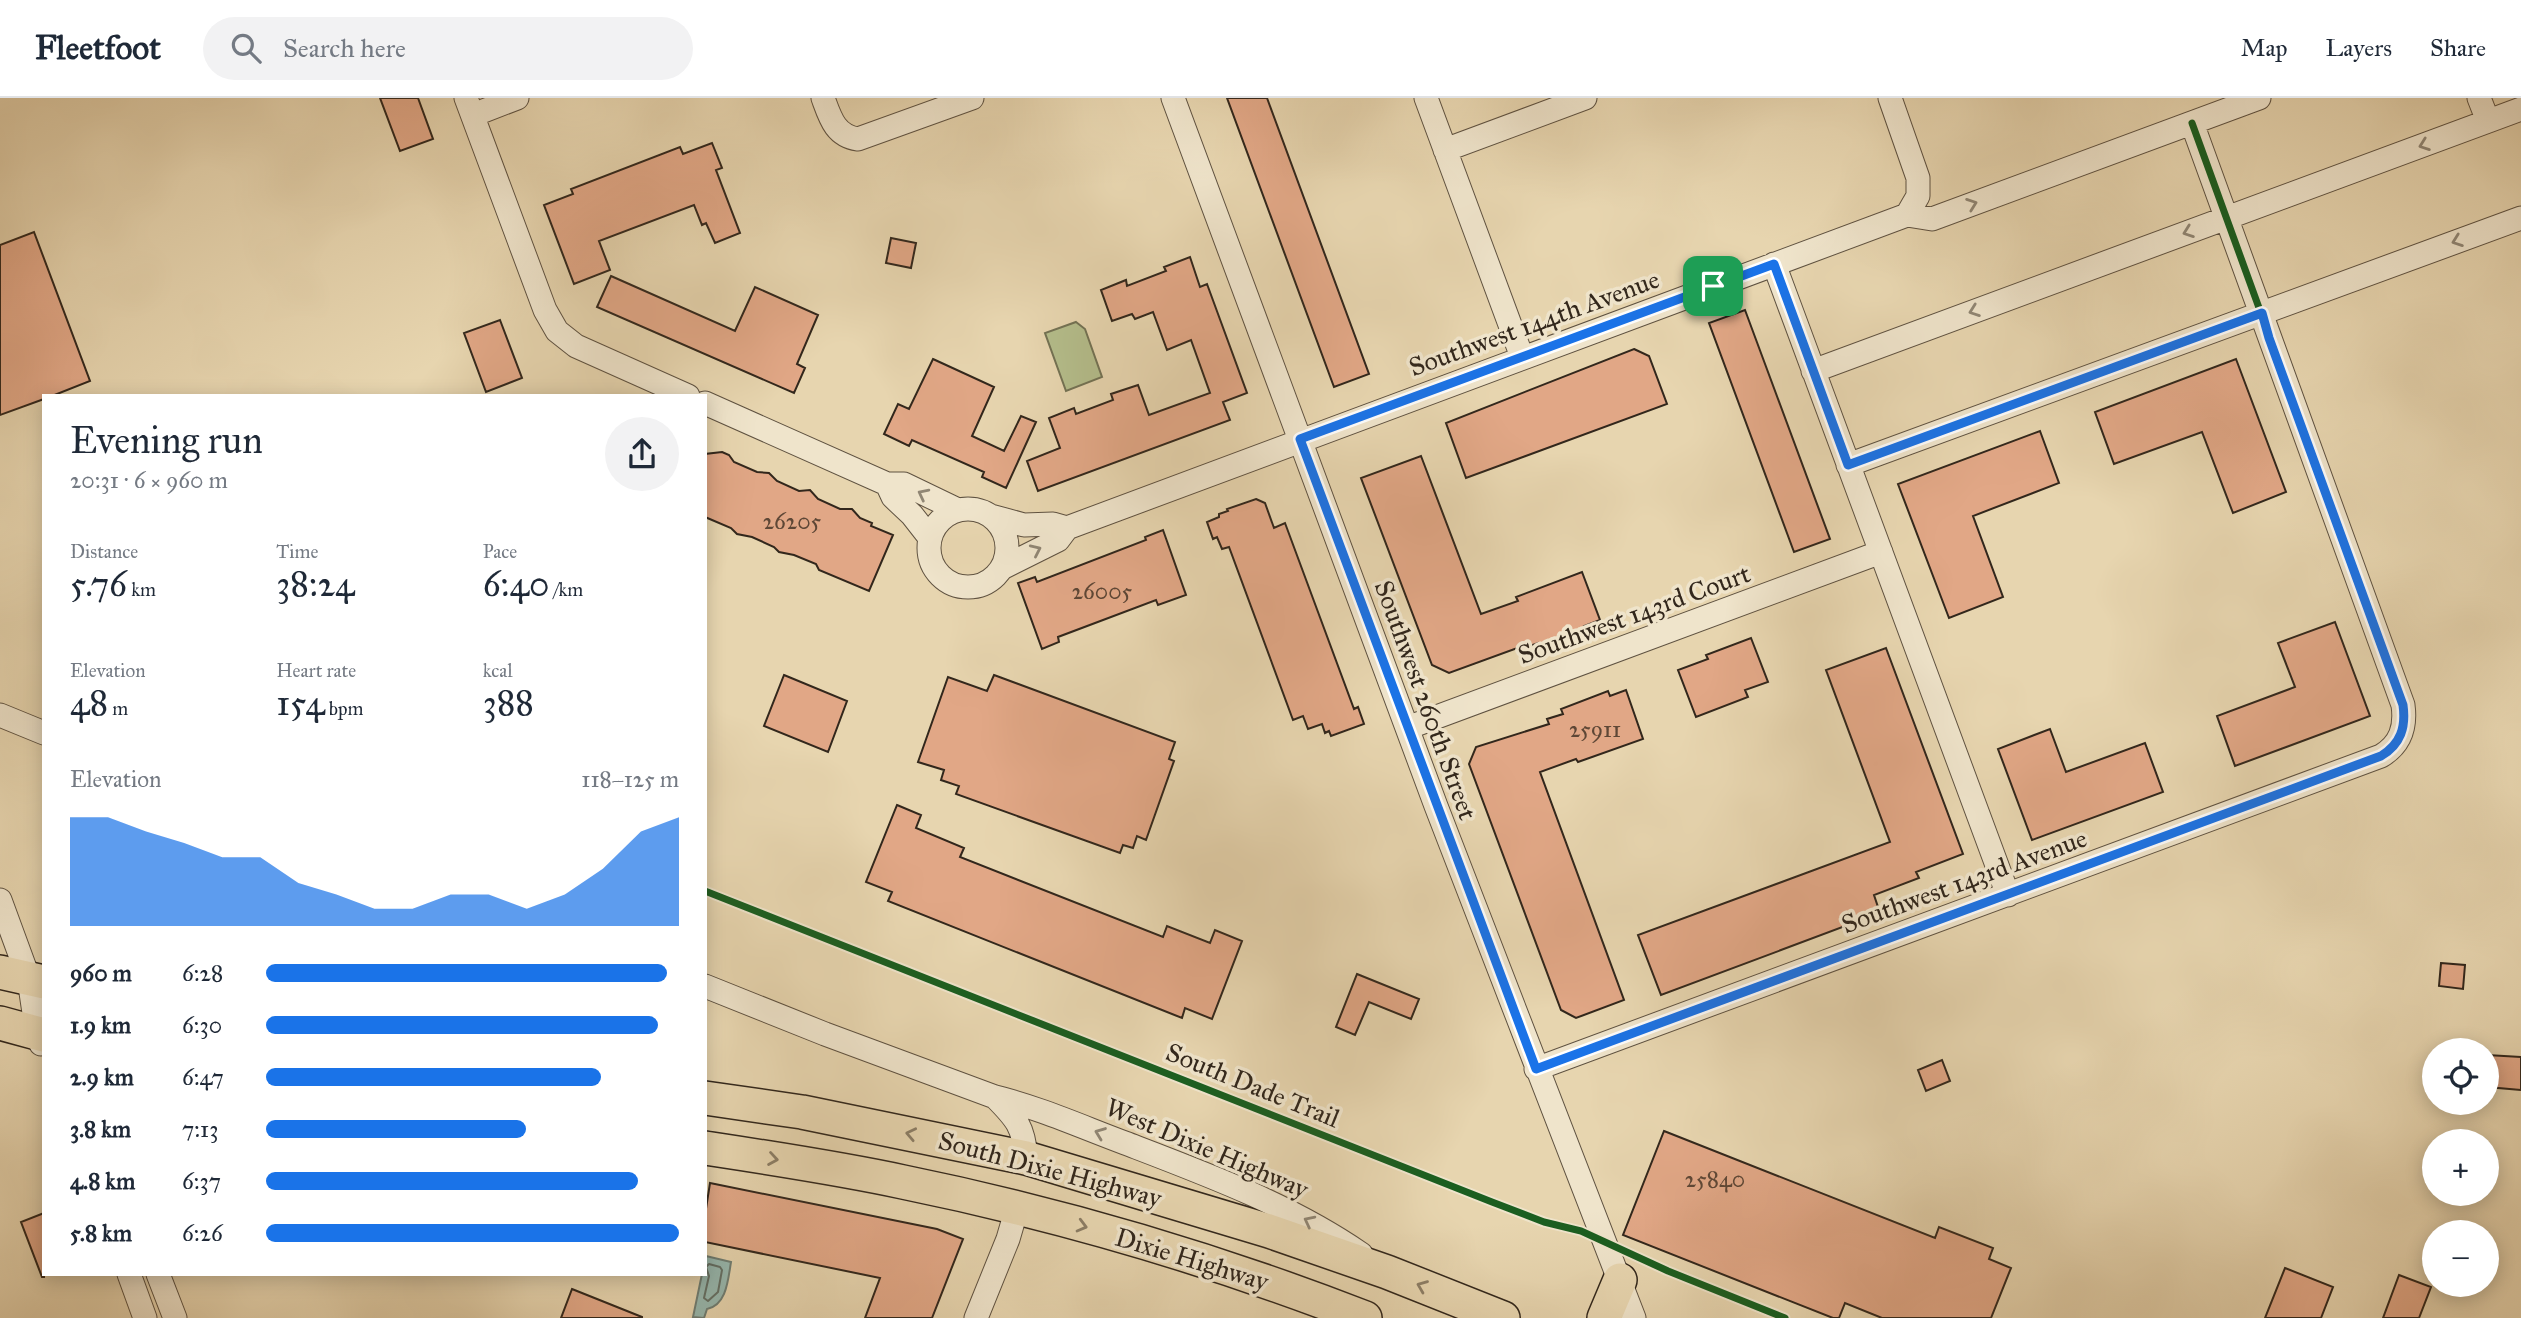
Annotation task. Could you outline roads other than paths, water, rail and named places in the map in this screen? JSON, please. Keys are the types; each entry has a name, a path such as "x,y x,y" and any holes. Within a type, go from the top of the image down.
{"highway":[{"path":"0,1023 42,1039"},
{"name":"South Dixie Highway","path":"707,1098 802,1112 1026,1158 1258,1227 1387,1272"},
{"name":"South Dixie Highway","path":"707,1148 904,1182 1017,1208"},
{"path":"1017,1208 1026,1158"},
{"name":"Dixie Highway","path":"1017,1208 1228,1268 1365,1318"},
{"path":"1387,1272 1503,1318"},
{"path":"1604,1318 1620,1280"}],"street":[{"path":"517,98 469,106 545,310 557,331 576,346 684,394"},
{"path":"823,98 837,129 850,138 858,139 943,103 972,98"},
{"name":"Southwest 260th Street","path":"1173,98 1407,728 1634,1318"},
{"path":"1426,98 1522,357"},
{"path":"1445,150 1585,98"},
{"path":"1890,98 1917,178 1918,196 1907,215"},
{"name":"Southwest 144th Avenue","path":"1002,568 1058,540 1067,528 1300,439 1907,215 1932,219 2259,98"},
{"path":"2479,98 2488,121"},
{"path":"1814,371 2521,108"},
{"path":"2192,123 2262,313"},
{"path":"1848,465 2521,218"},
{"path":"1774,264 2008,895"},
{"name":"Southwest 143rd Avenue","path":"1536,1069 2381,756 2397,743 2404,724 2403,705 2262,313"},
{"path":"707,404 887,484 904,484 958,510"},
{"path":"887,484 893,498 912,515 930,538"},
{"path":"969,509 991,516 1005,534 1007,546 1002,568 994,578 984,584 972,587 951,583 937,571 929,550 930,538 940,520 958,510 969,509"},
{"name":"Southwest 144th Avenue","path":"991,516 1024,525 1053,524 1067,528"},
{"name":"Southwest 143rd Court","path":"1407,728 1881,552"},
{"path":"0,715 42,732"},
{"path":"0,900 29,983 42,1039"},
{"name":"West Dixie Highway","path":"707,987 825,1034 995,1097 1020,1103 1163,1158 1292,1212 1328,1231 1387,1272"},
{"name":"West Dixie Highway","path":"995,1097 1020,1125 1025,1137 1026,1158"},
{"path":"976,1318 1017,1208"},
{"path":"130,1276 145,1318"},
{"path":"159,1276 174,1318"}],"water":[{"path":"707,1256 731,1262 723,1297 714,1307 707,1309 704,1318 693,1317 702,1276 707,1276"}]}
